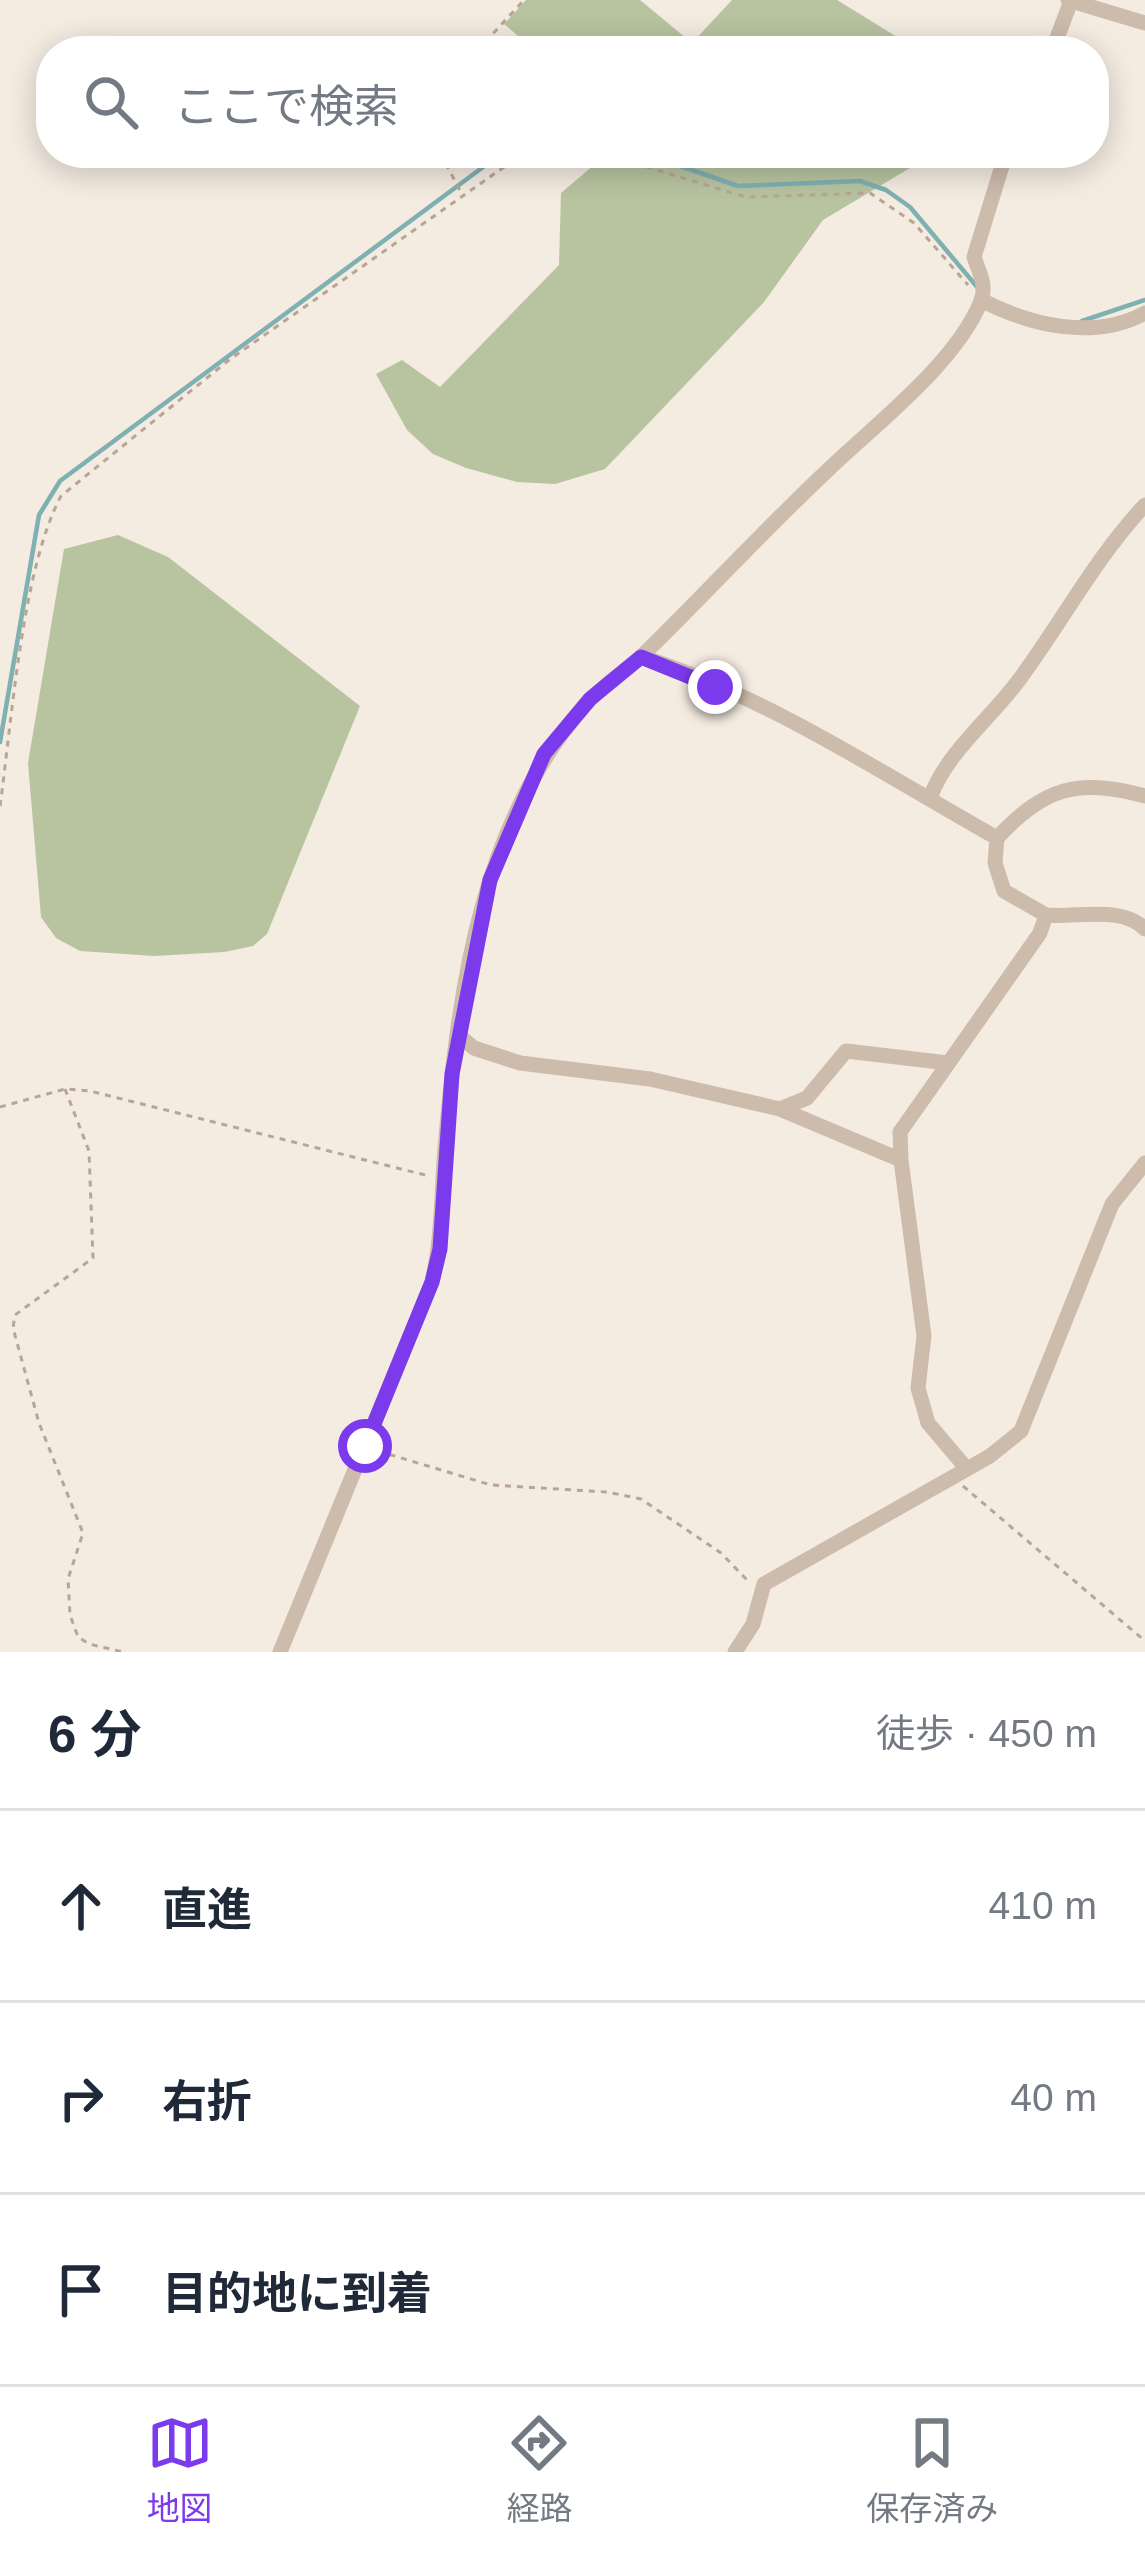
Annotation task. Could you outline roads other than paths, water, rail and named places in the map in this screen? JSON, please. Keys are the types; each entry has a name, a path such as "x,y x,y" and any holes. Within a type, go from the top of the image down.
{"street":[{"path":"1057,36 1070,1 1145,23"},
{"path":"280,1652 432,1282 440,1249 457,1034 490,880 522,796 544,754 590,699 641,657 829,469 907,399 981,300 984,281 974,257 1001,168"},
{"path":"981,300 1024,322 1086,328 1145,313"},
{"path":"930,798 938,776 987,723 1078,598 1114,538 1145,505"},
{"path":"641,657 680,669 930,798 997,838"},
{"path":"1145,796 1108,786 1056,791 1030,803 997,838 995,863 1004,891 1046,915 1081,919 1100,914 1135,919 1145,929"},
{"path":"960,1473 928,1423 917,1388 924,1336 900,1132 1040,933 1046,915"},
{"path":"457,1034 475,1048 520,1063 650,1079 780,1109 902,1160"},
{"path":"780,1109 807,1099 846,1051 948,1063"},
{"path":"735,1652 753,1624 759,1592 773,1577 960,1473 1021,1431 1112,1204 1145,1163"}],"waterway":[{"path":"0,742 39,515 60,481 482,168"},
{"path":"686,168 738,186 860,181 886,190 910,207 978,288"},
{"path":"1082,321 1145,300"}]}
